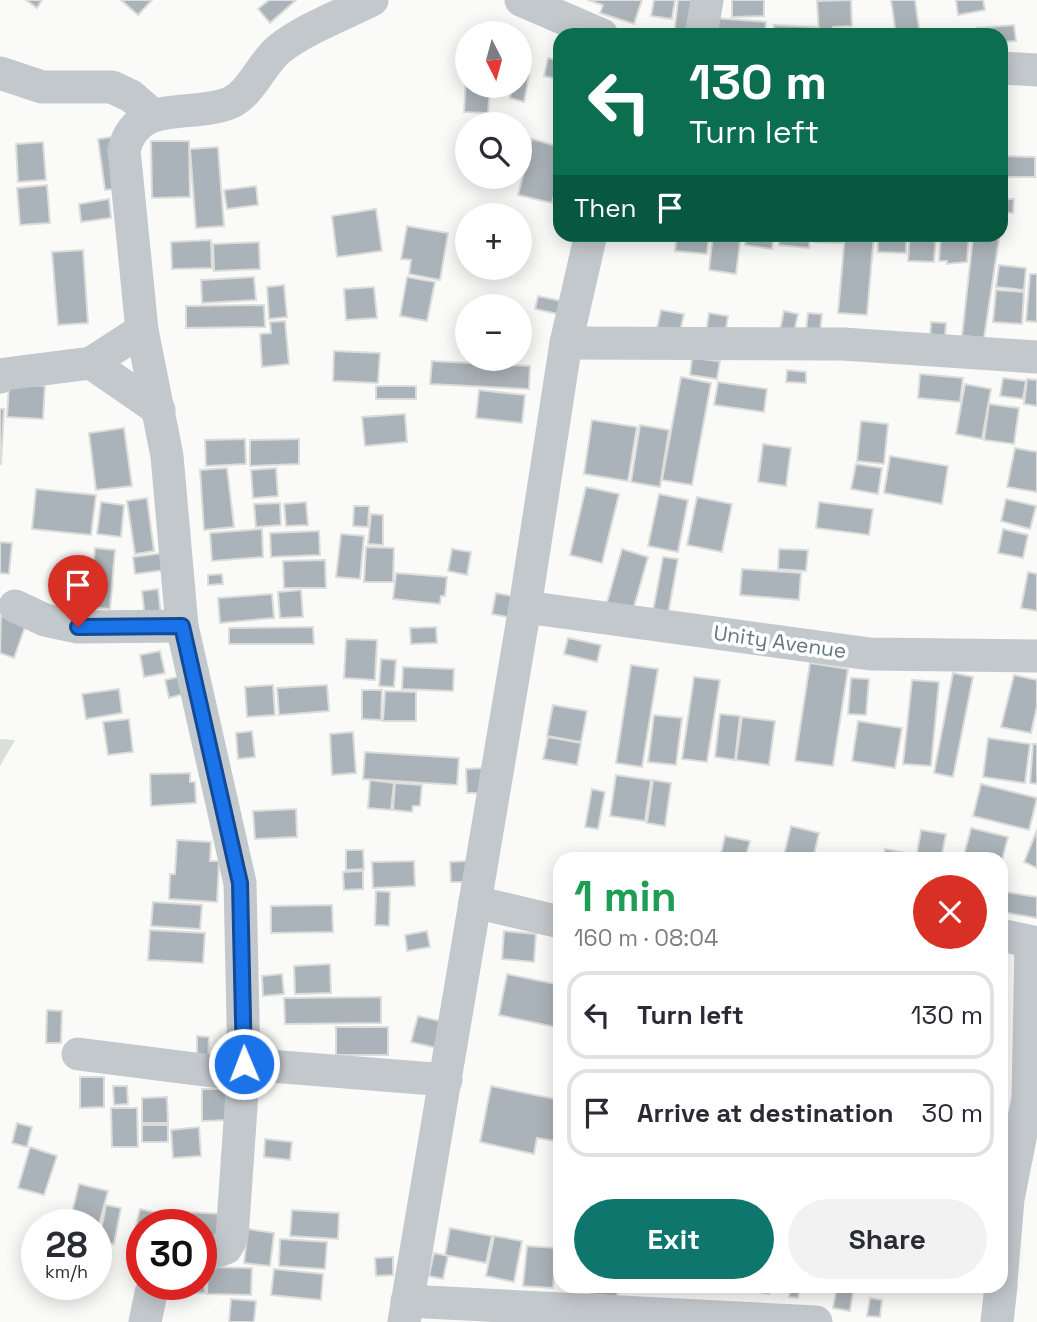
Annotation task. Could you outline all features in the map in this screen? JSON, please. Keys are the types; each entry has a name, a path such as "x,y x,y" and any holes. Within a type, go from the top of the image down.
{"street":[{"path":"217,1251 226,1248 232,1237 243,1069 240,883 182,626 167,456 142,330 124,150 127,136 152,114 198,111 229,103 243,92 276,52 372,0"},
{"path":"521,0 586,28"},
{"path":"702,28 707,0"},
{"path":"1008,68 1037,69"},
{"path":"0,73 42,87 112,87 131,96 152,114"},
{"path":"589,242 566,343 525,607 405,1312 816,1322"},
{"path":"0,377 5,374 91,363 142,330"},
{"path":"566,343 843,344 1037,358"},
{"path":"91,363 159,410"},
{"path":"15,606 45,621 78,627 182,626"},
{"name":"Unity Avenue","path":"525,607 870,654 1037,656"},
{"path":"475,902 553,920"},
{"path":"1008,1199 1028,1098 1023,940"},
{"path":"78,1054 243,1069 446,1080"},
{"path":"997,1322 1000,1293"},
{"path":"145,1322 150,1300"}],"shaded area":[{"path":"0,739 15,740 0,766"}],"building":[{"path":"26,0 42,0 37,8"},
{"path":"121,0 152,0 138,15"},
{"path":"269,0 296,0 270,23 258,9"},
{"path":"588,0 642,0 634,24 600,13 603,5"},
{"path":"654,0 675,0 672,19 651,16"},
{"path":"678,0 701,0 693,28 675,28"},
{"path":"732,0 764,0 764,16 732,17"},
{"path":"851,0 852,26 819,28 817,1"},
{"path":"891,0 915,0 919,28 895,28"},
{"path":"956,0 983,0 985,10 958,15"},
{"path":"713,18 766,22 766,28 712,28"},
{"path":"774,25 817,27 817,28 774,28"},
{"path":"1014,25 1016,41 1008,42 1008,28 977,28"},
{"path":"548,58 553,59 553,78 544,76"},
{"path":"465,98 489,98 488,112 464,112"},
{"path":"118,136 122,188 105,190 98,139"},
{"path":"532,139 553,145 552,203 518,195 520,189 532,189"},
{"path":"151,141 189,141 190,197 152,198"},
{"path":"43,142 46,180 18,182 16,144"},
{"path":"218,147 224,226 196,228 190,149"},
{"path":"1008,156 1035,157 1035,177 1008,177"},
{"path":"47,185 50,223 20,225 17,188"},
{"path":"256,186 258,205 227,209 224,190"},
{"path":"109,199 111,218 81,222 79,204"},
{"path":"1008,199 1014,199 1013,213 1008,213"},
{"path":"376,209 382,251 337,257 332,216"},
{"path":"407,226 448,233 440,280 409,274 411,260 401,259"},
{"path":"211,240 212,268 172,269 171,242"},
{"path":"259,242 260,269 214,271 213,244"},
{"path":"676,242 708,242 707,254 675,251"},
{"path":"712,242 740,242 736,274 709,270"},
{"path":"746,242 773,242 772,249 745,245"},
{"path":"779,242 809,242 809,248 779,245"},
{"path":"844,242 873,242 867,315 838,313"},
{"path":"878,242 906,242 906,253 878,252"},
{"path":"909,242 935,242 934,262 908,261"},
{"path":"940,242 968,242 967,262 947,264 947,261 939,261"},
{"path":"972,242 999,242 984,338 962,336"},
{"path":"83,250 88,323 58,325 52,252"},
{"path":"999,265 1026,268 1024,290 996,287"},
{"path":"1030,274 1037,274 1037,322 1026,321"},
{"path":"254,277 256,300 202,303 201,280"},
{"path":"407,277 435,282 427,321 400,316"},
{"path":"284,285 287,317 269,319 267,287"},
{"path":"374,287 377,318 346,320 344,289"},
{"path":"996,290 1024,292 1022,324 993,322"},
{"path":"538,296 561,301 558,314 535,309"},
{"path":"264,305 265,327 186,328 186,306"},
{"path":"661,310 684,314 680,332 657,328"},
{"path":"784,311 798,314 793,337 779,334"},
{"path":"709,313 728,316 725,335 706,332"},
{"path":"808,313 822,314 820,332 806,331"},
{"path":"285,321 289,364 262,367 260,334 271,333 270,322"},
{"path":"931,322 946,323 945,339 930,338"},
{"path":"334,351 380,353 378,383 333,381"},
{"path":"692,358 720,361 717,379 690,375"},
{"path":"432,361 455,362 455,371 530,371 529,389 430,384"},
{"path":"787,370 806,372 806,383 786,382"},
{"path":"920,374 963,378 960,402 918,398"},
{"path":"681,377 711,383 692,485 662,480"},
{"path":"1003,378 1026,381 1023,399 1000,396"},
{"path":"1027,379 1037,380 1037,406 1024,404"},
{"path":"718,382 767,389 764,412 714,405"},
{"path":"9,384 45,386 43,419 7,417"},
{"path":"965,384 991,389 982,439 956,434"},
{"path":"376,386 416,386 416,399 376,399"},
{"path":"479,390 525,395 522,423 476,418"},
{"path":"989,404 1019,408 1014,444 984,440"},
{"path":"0,409 4,409 1,464 0,464"},
{"path":"405,414 407,442 365,446 362,417"},
{"path":"592,420 637,427 628,481 584,474"},
{"path":"861,421 888,424 884,464 857,461"},
{"path":"640,425 669,430 660,487 631,482"},
{"path":"124,428 132,486 96,490 89,433"},
{"path":"245,439 246,464 206,466 205,440"},
{"path":"299,439 299,464 250,466 250,440"},
{"path":"763,444 791,448 786,486 758,482"},
{"path":"1015,448 1037,452 1037,492 1007,487"},
{"path":"890,456 948,466 942,504 884,493"},
{"path":"856,464 882,468 878,494 851,489"},
{"path":"227,468 234,527 204,530 200,470"},
{"path":"276,468 278,496 253,498 251,470"},
{"path":"586,487 619,494 602,563 570,555"},
{"path":"36,489 96,495 91,535 32,529"},
{"path":"659,494 688,500 678,552 648,546"},
{"path":"697,497 732,504 722,552 687,545"},
{"path":"147,498 154,551 135,554 127,501"},
{"path":"1006,499 1036,506 1030,529 1001,521"},
{"path":"101,502 124,505 121,537 97,534"},
{"path":"306,502 308,525 286,526 284,504"},
{"path":"819,502 873,509 869,535 816,528"},
{"path":"280,503 281,525 256,527 254,504"},
{"path":"354,506 369,506 368,527 353,526"},
{"path":"371,514 383,515 383,545 368,544"},
{"path":"262,529 263,557 212,561 210,533"},
{"path":"1003,529 1028,535 1023,558 998,553"},
{"path":"319,531 320,555 271,557 270,533"},
{"path":"341,534 364,536 360,579 336,577"},
{"path":"0,542 12,543 9,574 0,573"},
{"path":"366,547 394,548 393,582 364,582"},
{"path":"95,548 115,550 110,609 89,607"},
{"path":"452,549 471,552 467,575 448,571"},
{"path":"622,549 648,557 632,614 606,606"},
{"path":"779,549 808,550 806,571 778,569"},
{"path":"163,553 166,570 135,574 133,557"},
{"path":"663,557 678,559 668,614 653,611"},
{"path":"325,560 326,588 284,588 283,561"},
{"path":"742,569 801,573 799,600 740,595"},
{"path":"1028,572 1037,574 1037,611 1021,608"},
{"path":"396,573 447,577 445,596 441,596 440,604 393,599"},
{"path":"222,574 223,584 208,585 208,575"},
{"path":"158,589 161,616 145,618 142,591"},
{"path":"301,590 303,617 280,618 278,592"},
{"path":"496,593 516,597 512,618 492,614"},
{"path":"272,594 274,618 220,623 218,598"},
{"path":"1,616 26,624 14,658 0,653"},
{"path":"313,627 314,644 229,644 229,628"},
{"path":"436,627 437,643 411,644 410,628"},
{"path":"568,638 601,645 597,662 564,654"},
{"path":"346,639 377,640 375,680 344,678"},
{"path":"160,651 165,673 144,677 140,655"},
{"path":"381,659 396,660 394,687 379,686"},
{"path":"810,663 848,669 833,766 795,761"},
{"path":"631,665 658,669 642,767 616,763"},
{"path":"403,667 454,669 453,691 402,689"},
{"path":"953,673 973,677 953,777 934,773"},
{"path":"186,675 190,692 169,698 165,680"},
{"path":"1014,675 1037,680 1037,706 1031,733 1001,727"},
{"path":"694,677 720,680 707,762 682,759"},
{"path":"851,678 869,679 866,715 848,714"},
{"path":"912,680 939,682 931,766 903,764"},
{"path":"273,685 275,715 247,717 245,687"},
{"path":"327,685 329,711 279,715 277,688"},
{"path":"119,689 122,713 86,719 82,694"},
{"path":"362,690 382,690 381,720 362,719"},
{"path":"385,691 416,692 416,721 383,721"},
{"path":"553,705 587,711 581,742 547,736"},
{"path":"720,714 740,716 735,760 715,757"},
{"path":"654,715 682,718 676,765 648,762"},
{"path":"742,717 775,721 769,765 736,760"},
{"path":"129,719 133,752 108,755 103,722"},
{"path":"858,721 902,728 895,768 852,761"},
{"path":"252,731 255,757 238,759 236,733"},
{"path":"353,732 356,773 332,775 330,734"},
{"path":"548,737 581,743 577,765 543,759"},
{"path":"988,738 1030,744 1025,783 983,777"},
{"path":"1033,744 1037,744 1037,784 1030,783"},
{"path":"365,752 459,758 457,785 363,779"},
{"path":"483,768 484,793 467,793 466,769"},
{"path":"190,773 190,782 195,782 196,803 151,806 150,774"},
{"path":"616,775 651,780 645,821 610,816"},
{"path":"370,780 394,783 391,810 368,808"},
{"path":"653,780 671,783 665,826 647,823"},
{"path":"395,783 422,785 420,806 413,806 412,812 393,810"},
{"path":"981,784 1037,798 1029,830 973,816"},
{"path":"592,789 605,792 598,829 585,827"},
{"path":"296,809 297,837 255,839 253,811"},
{"path":"791,826 819,833 815,852 785,852"},
{"path":"971,828 1008,837 1004,852 965,852"},
{"path":"921,830 946,834 942,852 917,852"},
{"path":"1037,830 1037,868 1024,862"},
{"path":"725,836 750,841 747,852 722,852"},
{"path":"177,840 211,842 210,861 219,861 217,902 169,899 170,874 175,874"},
{"path":"346,850 363,850 364,869 346,870"},
{"path":"414,861 415,886 373,888 372,862"},
{"path":"466,861 466,882 451,882 450,862"},
{"path":"363,871 363,889 344,890 343,872"},
{"path":"376,891 390,892 389,926 375,925"},
{"path":"1008,892 1037,897 1037,918 1008,913"},
{"path":"153,902 202,905 200,929 151,926"},
{"path":"332,905 333,932 271,933 271,906"},
{"path":"150,930 205,933 203,963 148,960"},
{"path":"427,931 430,947 407,951 405,935"},
{"path":"504,931 536,934 534,962 502,959"},
{"path":"330,964 331,993 295,994 294,966"},
{"path":"282,974 284,994 263,996 262,976"},
{"path":"507,974 553,984 553,1027 499,1015"},
{"path":"381,997 381,1023 285,1024 284,998"},
{"path":"47,1010 62,1011 61,1043 46,1043"},
{"path":"418,1016 444,1022 437,1048 411,1042"},
{"path":"336,1027 388,1027 388,1055 336,1055"},
{"path":"197,1036 209,1037 208,1058 197,1057"},
{"path":"80,1077 104,1077 104,1107 80,1108"},
{"path":"113,1086 127,1086 128,1104 114,1105"},
{"path":"491,1086 553,1099 553,1141 537,1138 534,1154 480,1142"},
{"path":"202,1089 234,1089 234,1120 202,1121"},
{"path":"167,1097 168,1123 142,1123 142,1098"},
{"path":"111,1108 137,1108 138,1147 112,1147"},
{"path":"17,1123 32,1127 27,1147 12,1143"},
{"path":"142,1125 168,1125 168,1142 142,1142"},
{"path":"199,1127 201,1156 173,1158 171,1130"},
{"path":"265,1139 292,1142 290,1160 264,1157"},
{"path":"30,1147 57,1156 44,1195 18,1188"},
{"path":"79,1184 108,1191 103,1209 73,1209"},
{"path":"106,1205 121,1208 114,1244 112,1209 105,1209"},
{"path":"292,1210 339,1213 338,1239 290,1236"},
{"path":"217,1214 223,1214 227,1238 217,1241"},
{"path":"450,1228 492,1236 486,1263 445,1255"},
{"path":"248,1229 274,1233 270,1266 244,1263"},
{"path":"494,1236 522,1241 514,1282 486,1276"},
{"path":"280,1239 327,1242 325,1269 279,1266"},
{"path":"527,1246 553,1248 553,1288 523,1286"},
{"path":"434,1253 448,1256 443,1279 429,1276"},
{"path":"393,1257 393,1275 376,1276 375,1258"},
{"path":"217,1267 252,1268 251,1295 217,1294"},
{"path":"274,1269 323,1274 321,1300 271,1295"},
{"path":"590,1293 617,1293 617,1297"},
{"path":"790,1293 799,1293 798,1298 789,1297"},
{"path":"836,1293 853,1293 850,1311 833,1308"},
{"path":"870,1298 882,1300 880,1317 867,1316"},
{"path":"231,1299 256,1301 254,1322 229,1322"}],"route":[{"path":"78,627 182,626 240,883 244,1064"}]}
